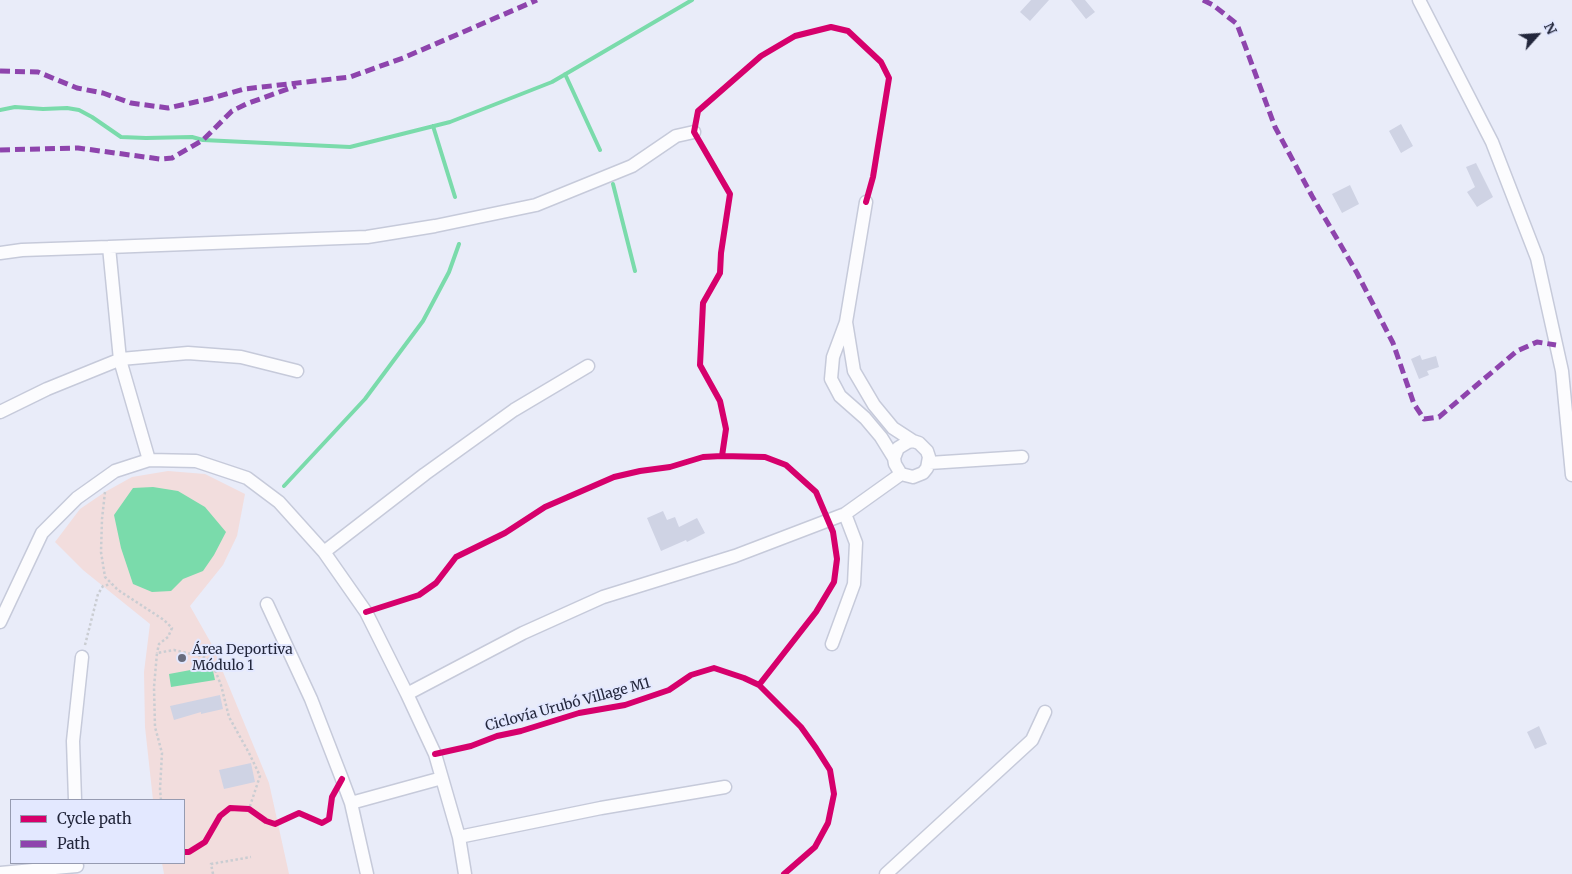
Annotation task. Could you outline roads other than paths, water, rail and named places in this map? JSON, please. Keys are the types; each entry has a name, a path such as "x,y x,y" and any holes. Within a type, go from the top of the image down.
{"street":[{"path":"1419,0 1492,142 1537,258 1562,371 1572,475"},
{"path":"0,253 22,250 367,237 435,226 536,205 632,166 676,136 694,132"},
{"path":"846,322 854,371 874,404 893,428 919,443 927,451 929,463 923,473 918,476 912,477 902,474 881,437 840,396 831,379 833,357 846,322 866,202"},
{"path":"109,247 120,360 149,460"},
{"path":"0,412 47,389 120,360 188,353 241,357 297,371"},
{"path":"324,552 425,474 514,410 588,366"},
{"path":"894,458 895,453 902,444 914,441"},
{"path":"929,463 1022,457"},
{"path":"0,622 42,533 77,498 115,471 149,460 196,461 247,478 279,502 324,552 366,612 435,754 459,837 466,874"},
{"path":"407,694 523,633 603,597 735,556 845,514 902,474"},
{"path":"832,644 854,584 856,543 845,514"},
{"path":"267,604 311,699 351,804 368,874"},
{"path":"75,799 74,741 82,657"},
{"path":"886,874 1032,740 1045,712"},
{"path":"351,804 442,778"},
{"path":"459,837 601,808 726,787"},
{"path":"0,873 77,868"}],"waterway":[{"path":"0,110 15,107 79,110 121,137 192,137 203,140 350,147 450,122 552,82 692,0"},
{"path":"565,74 600,150"},
{"path":"433,126 455,197"},
{"path":"613,184 635,271"},
{"path":"284,486 365,399 423,321 449,272 459,244"}],"place":[{"name":"Área Deportiva Módulo 1","path":"182,658"}]}
